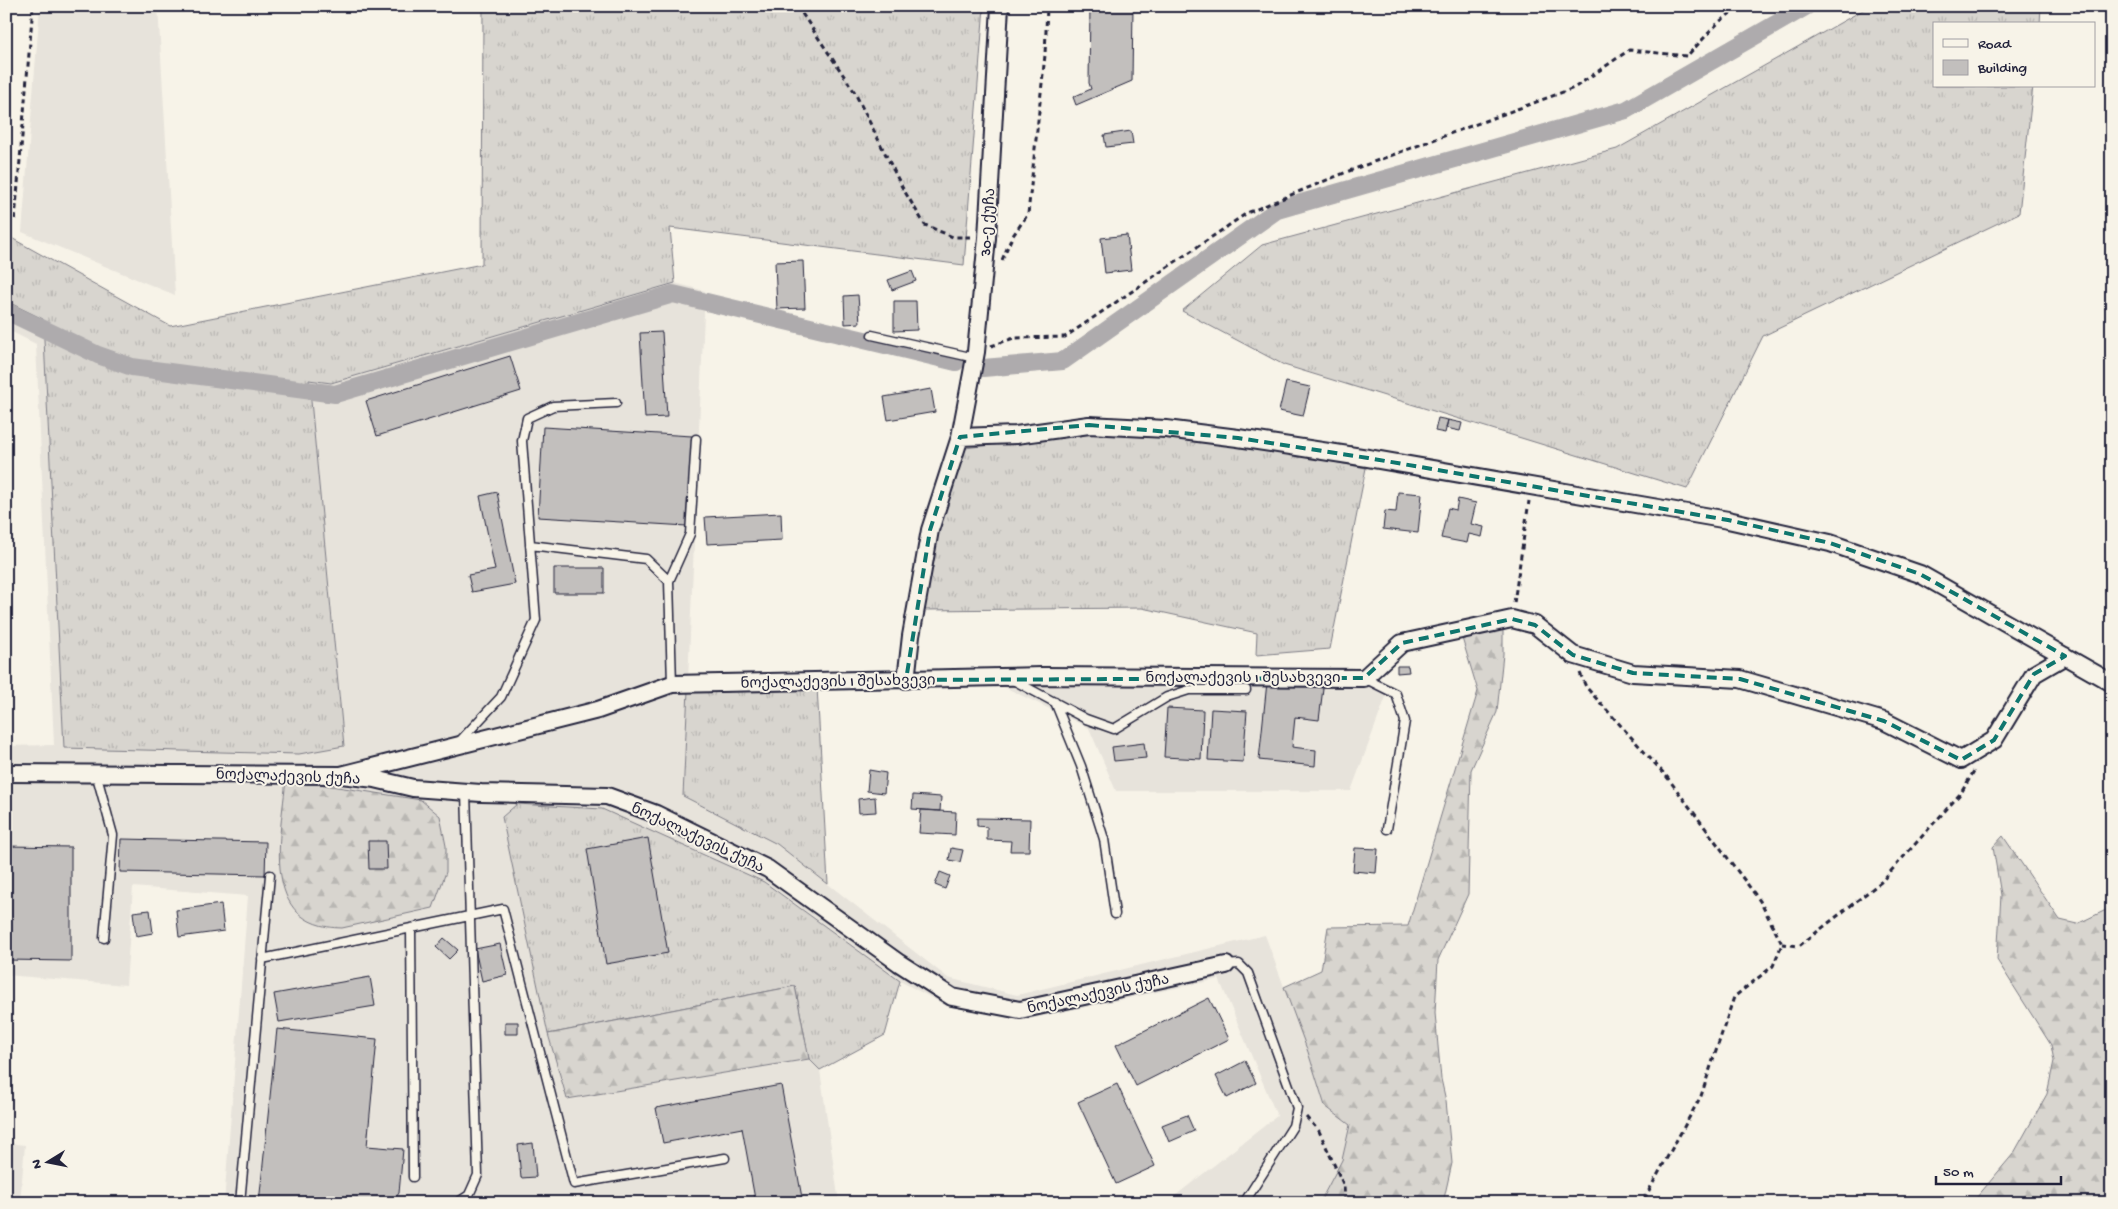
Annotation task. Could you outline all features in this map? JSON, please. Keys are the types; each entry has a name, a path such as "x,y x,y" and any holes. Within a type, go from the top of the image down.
{"street":[{"name":"30-ე ქუჩა","path":"906,680 911,636 930,530 960,437 976,355 987,238 1000,6"},
{"path":"960,437 1016,435 1089,425 1166,429 1238,438 1728,520 1830,543 1920,574 2112,683"},
{"path":"1364,678 1402,643 1512,619 1535,625 1573,655 1633,673 1740,679 1884,721 1961,760 1994,740 2034,674 2065,656"},
{"name":"ნოქალაქევის I შესახვევი","path":"341,775 598,710 672,684 1042,676 1364,678"},
{"name":"ნოქალაქევის ქუჩა","path":"6,773 341,775 375,779 413,788 466,792 607,796 656,814 768,869 899,963 952,997 1020,1010 1226,965"}],"lane":[{"path":"872,335 976,355"},
{"path":"456,745 501,697 536,620 522,441 527,418 552,406 616,403"},
{"path":"672,684 669,581 690,534 696,439"},
{"path":"530,546 646,560 669,581"},
{"path":"1009,677 1086,719 1114,729 1167,697 1189,690 1246,690"},
{"path":"1364,678 1396,694 1405,721 1388,829"},
{"path":"1055,702 1081,766 1104,839 1115,914"},
{"path":"96,773 113,834 104,938"},
{"path":"457,1203 469,1196 478,1175 466,792"},
{"path":"240,1203 270,875"},
{"path":"262,959 503,909 574,1184 725,1158"},
{"path":"411,928 413,1177"},
{"path":"1226,965 1239,964 1248,973 1297,1108 1293,1126 1244,1203"}],"path":[{"path":"15,219 33,6"},
{"path":"797,6 854,92 902,187 925,224 952,237 987,238"},
{"path":"999,268 1012,237 1028,214 1045,55 1047,6"},
{"path":"976,355 1014,338 1065,337 1248,213 1349,171 1574,88 1629,50 1687,56 1719,22 1740,6"},
{"path":"1512,619 1531,486"},
{"path":"1573,655 1586,687 1667,777 1760,901 1782,944 1773,966 1734,997 1701,1096 1642,1203"},
{"path":"1782,944 1799,946 1881,882 1961,793 1975,770"},
{"path":"1297,1108 1320,1131 1344,1186 1345,1203"}],"highlighted area":[{"path":"1089,425 1238,438 1368,458 1728,520 1830,543 1920,574 2065,656 2034,674 1994,740 1961,760 1884,721 1740,679 1633,673 1573,655 1535,625 1512,619 1402,643 1364,678 906,680 930,530 960,437"}],"shaded area":[{"path":"40,6 158,6 175,295 22,232"},
{"path":"675,283 705,291 683,796 777,844 948,978 1017,995 1265,935 1308,1052 1325,1106 1350,1125 1342,1160 1321,1203 1166,1203 1277,1116 1219,979 1024,1020 947,1006 900,981 764,882 517,804 502,817 548,1034 567,1099 809,1059 820,1070 839,1203 224,1203 248,896 133,887 126,985 6,975 6,746 54,745 36,344 6,329 6,301 43,318 64,748 344,746 309,380 331,383"},
{"path":"1352,667 1387,694 1351,791 1116,791 1089,728 1000,685 1053,675"},
{"path":"6,1143 25,1145 20,1203 6,1203"}],"green space":[{"path":"483,6 984,6 964,265 670,228 675,283 331,383 309,380 344,746 299,754 64,748 43,319 6,301 6,235 170,326 482,264"},
{"path":"1870,6 2041,6 2040,22 1933,22 1933,88 2033,88 2019,213 1763,336 1687,489 1284,365 1182,311 1262,245 1617,149"},
{"path":"1094,432 1238,444 1366,468 1330,649 1256,655 1257,633 1142,608 920,610 933,525 965,448"},
{"path":"1503,625 1503,654 1497,712 1471,770 1468,894 1438,960 1435,1013 1452,1163 1443,1203 1321,1203 1342,1160 1350,1125 1325,1106 1308,1052 1284,987 1321,970 1328,927 1408,926 1478,691 1462,638"},
{"path":"817,687 828,884 777,844 683,796 688,690"},
{"path":"286,779 421,800 440,816 446,846 446,872 433,908 342,928 315,924 297,912 286,895 281,874 279,850"},
{"path":"517,804 602,809 764,882 900,981 885,1035 820,1070 809,1059 795,986 548,1034 502,817"},
{"path":"2003,836 2060,920 2077,924 2106,910 2112,902 2112,1203 1972,1203 2014,1153 2047,1094 2054,1061 2051,1045 1997,960 2001,895 1993,847"},
{"path":"795,986 809,1059 567,1099 548,1034"}],"building":[{"path":"1090,6 1133,6 1132,81 1076,105 1073,97 1091,89 1089,83"},
{"path":"1131,131 1133,144 1106,147 1104,135"},
{"path":"1127,235 1131,270 1105,273 1101,238"},
{"path":"803,261 805,308 777,309 775,262"},
{"path":"912,271 916,281 892,290 888,280"},
{"path":"858,295 860,323 845,324 844,296"},
{"path":"894,301 916,301 917,330 894,331"},
{"path":"662,332 667,417 645,418 640,333"},
{"path":"510,356 521,391 377,436 366,401"},
{"path":"1286,382 1310,387 1303,416 1279,411"},
{"path":"931,389 935,412 888,420 884,397"},
{"path":"1438,418 1448,420 1445,433 1435,431"},
{"path":"1448,420 1462,423 1460,431 1446,428"},
{"path":"543,427 692,436 687,526 538,517"},
{"path":"497,492 515,584 472,592 468,575 495,570 480,496"},
{"path":"1398,492 1422,494 1418,533 1383,529 1385,511 1396,512"},
{"path":"1458,499 1476,503 1471,524 1484,527 1482,537 1469,534 1467,543 1441,538 1448,508 1456,510"},
{"path":"781,513 782,540 707,544 705,517"},
{"path":"554,568 604,568 604,593 554,593"},
{"path":"1397,666 1408,666 1409,672 1397,673"},
{"path":"1267,682 1323,688 1319,720 1295,717 1292,747 1316,750 1315,766 1259,760"},
{"path":"1167,708 1203,710 1201,759 1164,757"},
{"path":"1211,709 1247,711 1243,762 1208,760"},
{"path":"1144,743 1146,758 1114,761 1112,747"},
{"path":"869,770 886,773 884,793 867,791"},
{"path":"913,795 941,797 940,811 912,809"},
{"path":"875,797 876,812 859,813 858,799"},
{"path":"921,810 956,812 955,835 919,833"},
{"path":"977,818 1030,819 1029,851 1010,851 1011,841 987,840 987,827 977,826"},
{"path":"648,838 668,953 606,964 587,849"},
{"path":"121,839 266,842 265,875 120,872"},
{"path":"368,841 386,841 387,869 369,869"},
{"path":"6,846 71,847 71,961 6,960"},
{"path":"951,848 963,850 960,862 949,860"},
{"path":"1355,848 1378,849 1376,873 1353,871"},
{"path":"940,872 950,876 945,889 935,885"},
{"path":"221,904 224,931 179,937 176,910"},
{"path":"150,910 153,933 136,936 133,912"},
{"path":"444,938 458,950 449,959 436,947"},
{"path":"500,944 507,975 482,981 475,949"},
{"path":"370,977 375,1006 279,1022 274,994"},
{"path":"1209,998 1229,1039 1136,1086 1116,1045"},
{"path":"505,1022 518,1022 518,1034 505,1034"},
{"path":"277,1029 377,1039 367,1146 403,1149 399,1193 392,1203 259,1203"},
{"path":"1245,1061 1256,1083 1227,1098 1216,1076"},
{"path":"1117,1084 1155,1166 1116,1184 1078,1102"},
{"path":"781,1085 803,1203 735,1203 755,1199 742,1128 663,1143 656,1108"},
{"path":"1187,1115 1194,1131 1169,1142 1162,1125"},
{"path":"533,1143 536,1177 521,1178 518,1145"},
{"path":"6,1156 11,1156 7,1203 6,1203"}],"waterway":[{"path":"983,368 1063,361 1277,210 1626,110 1807,6"},
{"path":"6,311 98,355 132,367 335,394 673,294 956,362"}]}
